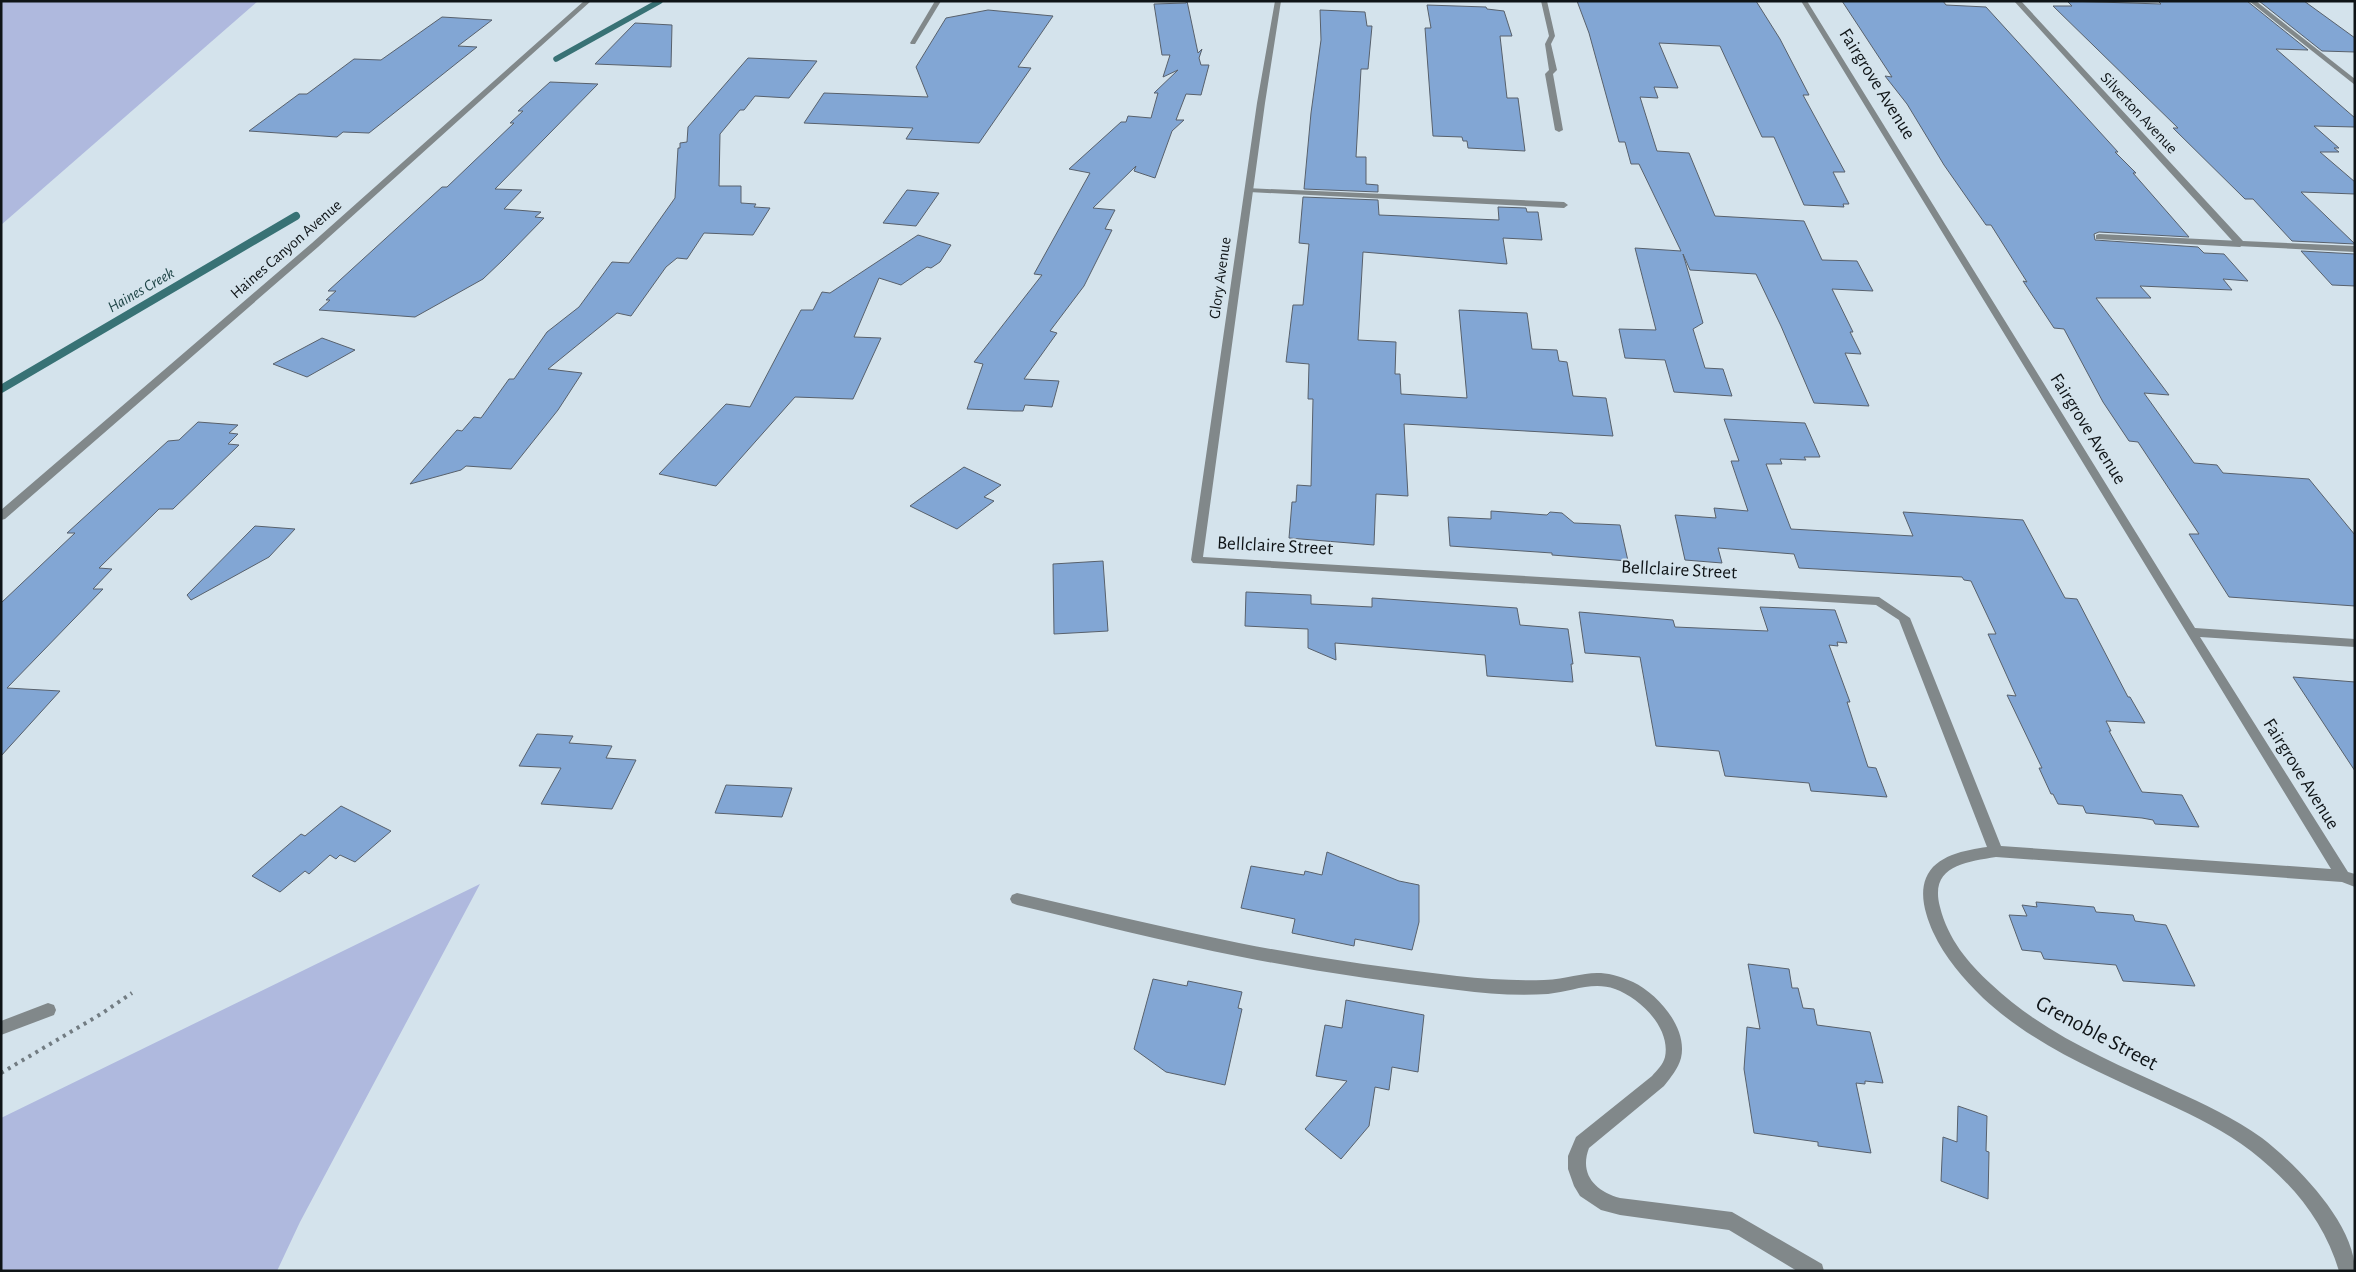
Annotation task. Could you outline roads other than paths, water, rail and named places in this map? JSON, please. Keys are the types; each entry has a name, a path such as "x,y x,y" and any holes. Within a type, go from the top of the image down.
{"street":[{"name":"Haines Canyon Avenue","path":"1,516 315,245 588,1"},
{"path":"912,43 938,1"},
{"name":"Glory Avenue","path":"1198,560 1249,190 1278,1"},
{"path":"1544,1 1552,36 1548,44 1553,70 1549,74 1559,130"},
{"name":"Fairgrove Avenue","path":"1804,1 2191,632 2349,878"},
{"name":"Silverton Avenue","path":"2017,1 2240,244"},
{"path":"2252,1 2355,83"},
{"path":"2341,72 2355,72"},
{"path":"1249,190 1564,205"},
{"path":"2100,237 2355,250"},
{"name":"Bellclaire Street","path":"1198,560 1879,601 1904,618 1996,851"},
{"path":"2191,632 2355,643"},
{"name":"Grenoble Street","path":"2348,1271 2344,1255 2326,1218 2311,1196 2290,1173 2237,1131 2082,1055 2036,1030 1998,1001 1968,973 1946,946 1934,918 1929,894 1931,878 1938,870 1954,860 1996,851 2349,878"},
{"path":"1017,899 1240,950 1372,972 1460,984 1514,988 1562,986 1578,980 1598,979 1619,983 1638,993 1655,1007 1667,1024 1673,1040 1673,1056 1668,1070 1658,1081 1582,1142 1576,1152 1575,1164 1578,1176 1585,1188 1595,1198 1621,1208 1633,1207 1732,1221 1815,1271"},
{"path":"1,1028 48,1010"}],"waterway":[{"path":"556,59 660,1"},
{"name":"Haines Creek","path":"1,389 296,216"}]}
